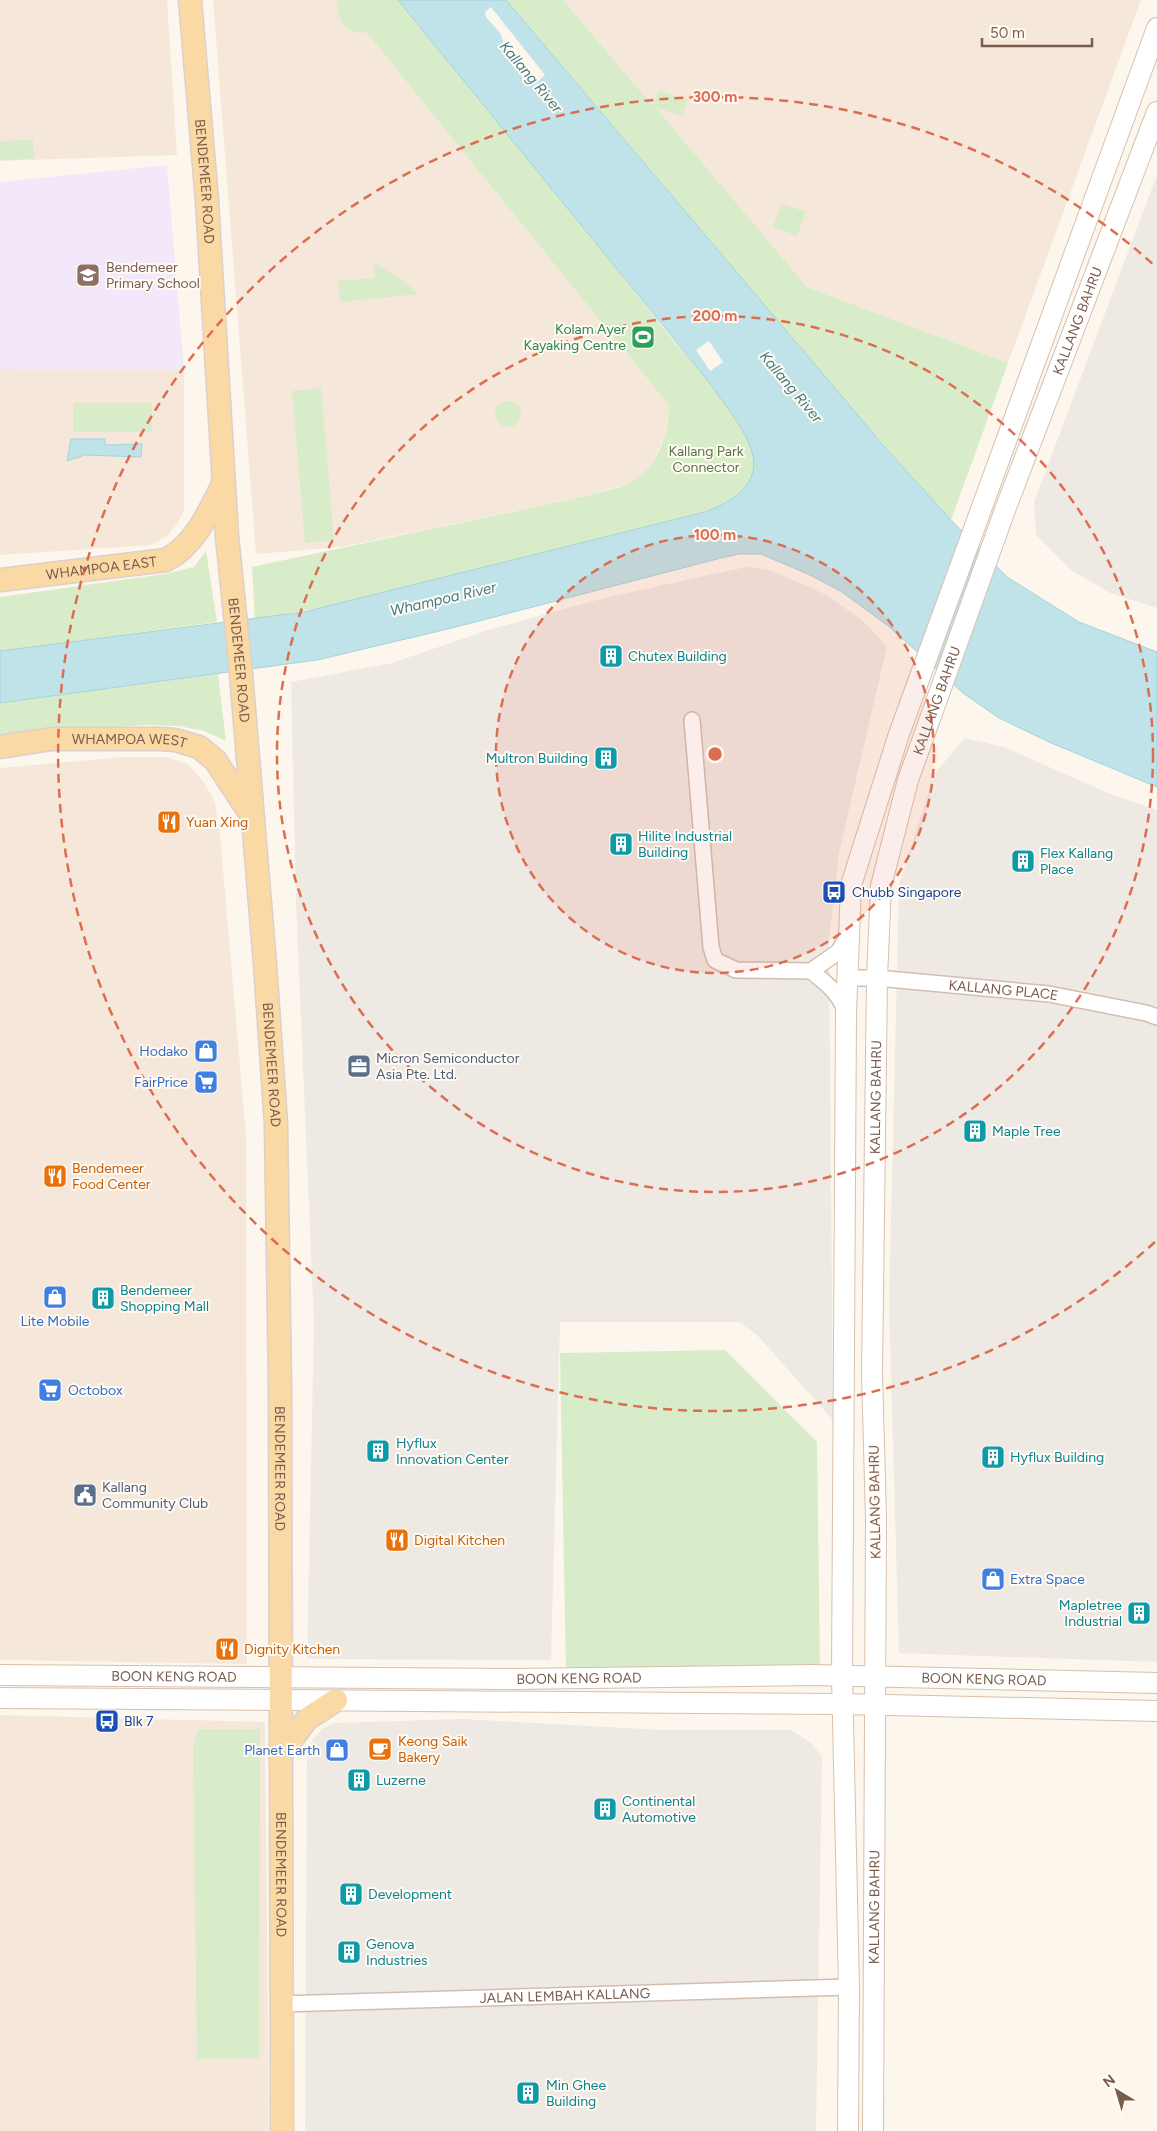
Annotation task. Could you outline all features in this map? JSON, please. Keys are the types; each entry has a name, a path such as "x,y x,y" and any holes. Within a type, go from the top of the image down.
{"main road":[{"name":"BENDEMEER ROAD","path":"190,0 207,201 223,483 241,674 276,1124 281,1688 282,2131"},
{"name":"KALLANG BAHRU","path":"848,2131 849,1987 842,1676 846,1013 851,886 913,694 1157,28"},
{"name":"KALLANG BAHRU","path":"873,2131 876,1518 872,1374 877,978 881,886 908,780 1005,510 1157,112"},
{"name":"WHAMPOA EAST","path":"0,580 166,560 181,550 196,534 223,483"},
{"name":"WHAMPOA WEST","path":"0,747 52,739 161,739 191,744 208,752 215,760 252,817"},
{"name":"BOON KENG ROAD","path":"0,1675 281,1688 336,1700 510,1703 843,1704 1157,1710"},
{"name":"BOON KENG ROAD","path":"0,1698 510,1679 875,1676 1157,1683"},
{"path":"280,1755 307,1719 336,1700"}],"street":[{"path":"692,720 711,947 715,960 736,970 811,971 838,952 850,932"},
{"name":"KALLANG BAHRU","path":"811,971 835,991 846,1013"},
{"name":"KALLANG PLACE","path":"848,978 877,978 1064,996 1157,1017"},
{"name":"JALAN LEMBAH KALLANG","path":"281,2004 849,1987"}],"shaded area":[{"path":"0,0 167,0 177,155 0,161"},
{"path":"213,0 340,0 667,403 669,413 665,435 652,464 643,475 631,483 582,497 341,547 256,554"},
{"path":"563,0 1141,0 1008,363 807,287"},
{"name":"Bendemeer Primary School","path":"167,165 184,370 0,369 0,182"},
{"path":"1157,175 1157,608 1110,593 1071,570 1036,535 1034,502"},
{"path":"0,369 184,370 184,510 178,523 167,536 151,545 0,555"},
{"path":"746,567 769,570 827,595 863,621 887,646 839,853 829,941 833,1420 757,1335 739,1322 560,1322 551,1660 307,1659 314,1323 296,903 291,682 392,663 488,630 604,598"},
{"path":"965,738 1004,747 1108,793 1157,810 1157,1662 899,1653 889,1303 899,884 935,773"},
{"path":"124,757 167,757 189,765 203,781 215,802 220,834 246,1136 247,1664 0,1660 0,768"},
{"path":"0,1715 265,1722 269,2131 0,2131"},
{"path":"462,1719 662,1730 791,1730 810,1742 822,1756 816,2131 305,2131 307,1758 312,1740 322,1729 334,1723"}],"green space":[{"name":"Kallang Park Connector","path":"338,0 398,0 570,210 638,155 506,0 563,0 653,106 659,90 688,100 682,116 655,107 807,287 1008,363 951,520 842,398 643,161 575,216 733,413 752,448 755,461 754,471 745,487 722,504 705,512 328,606 255,620 252,567 582,497 622,486 641,476 649,467 663,441 668,422 669,412 667,403 366,32 353,32 348,29 340,19 337,6"},
{"path":"33,140 34,159 0,160 0,141"},
{"path":"782,204 806,212 797,236 773,227"},
{"path":"374,263 403,280 418,294 340,302 338,281 375,278"},
{"path":"321,388 334,540 305,543 292,391"},
{"path":"508,401 518,404 521,414 518,424 508,427 498,424 495,414 498,404"},
{"path":"73,403 152,403 152,432 73,432"},
{"path":"206,551 217,622 0,651 0,597 165,574 194,567"},
{"path":"218,674 226,741 204,731 179,726 144,725 56,733 0,741 0,703"},
{"path":"725,1350 817,1442 820,1666 566,1673 560,1353"},
{"path":"198,1729 260,1729 259,2058 197,2059 193,1747"}],"water":[{"path":"398,0 506,0 884,446 951,520 1007,577 1079,622 1157,652 1157,787 1049,742 999,718 963,693 887,625 842,592 810,575 761,554 739,554 717,559 452,628 317,660 0,703 0,651 304,612 705,512 731,499 747,485 753,469 752,453 746,436 735,418 708,381"},
{"path":"71,439 105,439 105,445 142,444 141,457 85,455 67,461"}],"pier":[{"path":"491,7 545,75 538,81 523,72 509,57 500,33 486,17 485,12"},
{"path":"709,341 723,362 710,371 696,350"}],"place":[{"name":"Bendemeer Primary School","path":"88,275"},
{"name":"Kolam Ayer Kayaking Centre","path":"643,337"},
{"name":"Chutex Building","path":"611,656"},
{"name":"Multron Building","path":"606,758"},
{"name":"Yuan Xing","path":"169,822"},
{"name":"Hilite Industrial Building","path":"621,844"},
{"name":"Flex Kallang Place","path":"1023,861"},
{"name":"Chubb Singapore","path":"834,892"},
{"name":"Hodako","path":"206,1051"},
{"name":"Micron Semiconductor Asia Pte. Ltd.","path":"359,1066"},
{"name":"FairPrice","path":"206,1082"},
{"name":"Maple Tree","path":"975,1131"},
{"name":"Bendemeer Food Center","path":"55,1176"},
{"name":"Lite Mobile","path":"55,1297"},
{"name":"Bendemeer Shopping Mall","path":"103,1298"},
{"name":"Octobox","path":"50,1390"},
{"name":"Hyflux Innovation Center","path":"378,1451"},
{"name":"Hyflux Building","path":"993,1457"},
{"name":"Kallang Community Club","path":"85,1495"},
{"name":"Digital Kitchen","path":"397,1540"},
{"name":"Extra Space","path":"993,1579"},
{"name":"Mapletree Industrial","path":"1139,1613"},
{"name":"Dignity Kitchen","path":"227,1649"},
{"name":"Blk 7","path":"107,1721"},
{"name":"Keong Saik Bakery","path":"380,1749"},
{"name":"Planet Earth","path":"337,1750"},
{"name":"Luzerne","path":"359,1780"},
{"name":"Continental Automotive","path":"605,1809"},
{"name":"Development","path":"351,1894"},
{"name":"Genova Industries","path":"349,1952"},
{"name":"Min Ghee Building","path":"528,2093"}],"water label":[{"name":"Kallang River","path":"531,77"},
{"name":"Kallang River","path":"791,387"},
{"name":"Whampoa River","path":"443,599"}]}
